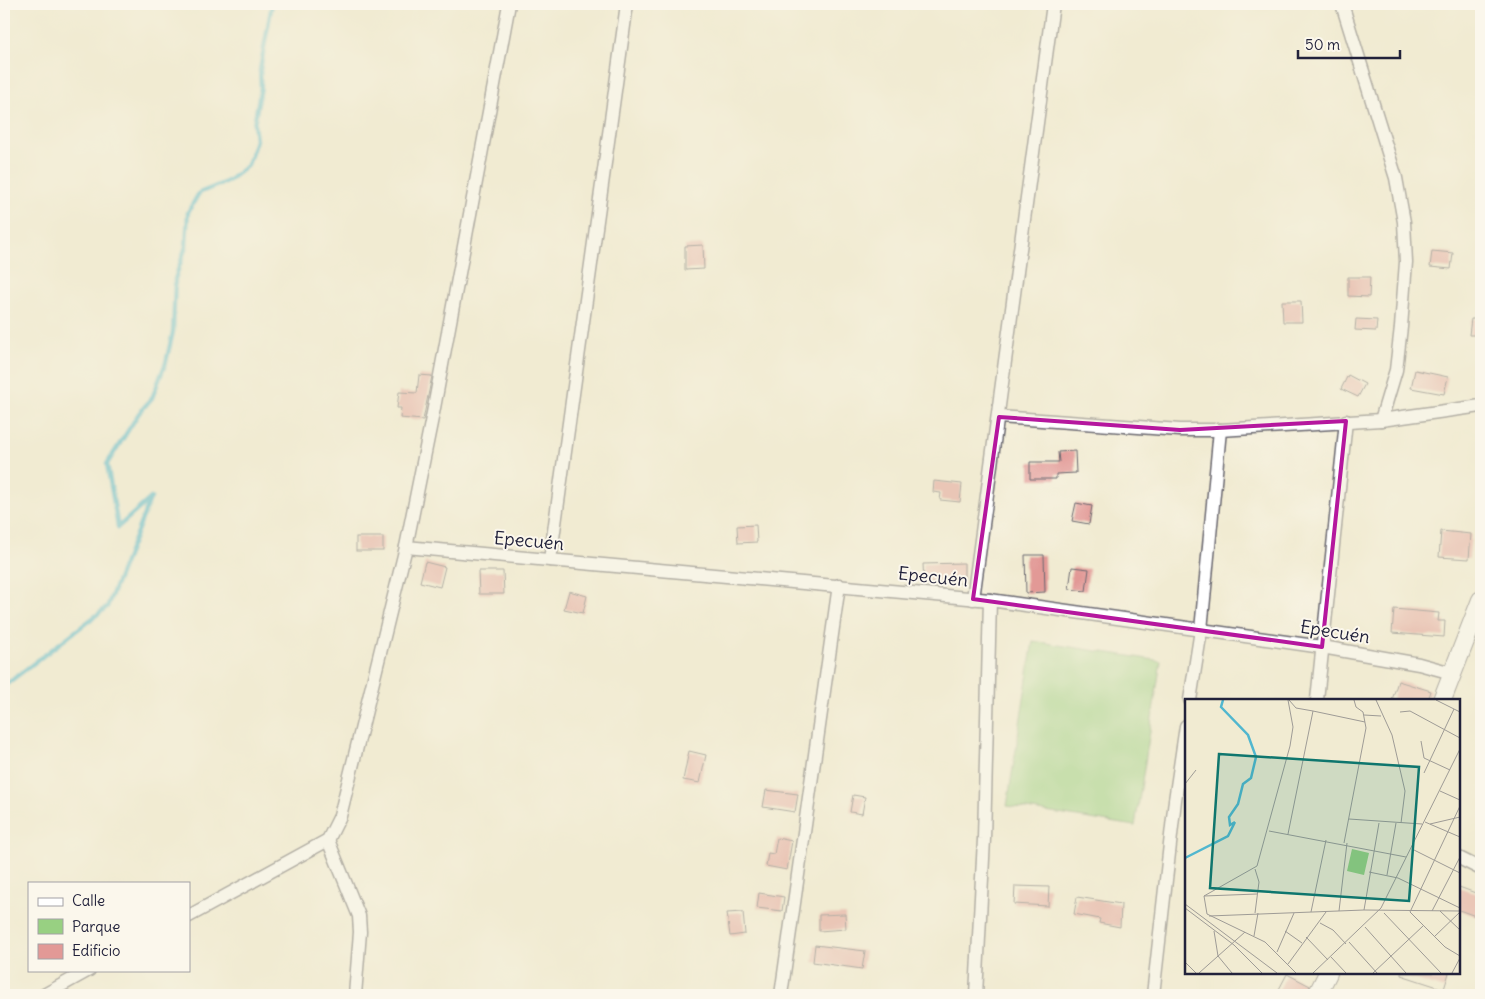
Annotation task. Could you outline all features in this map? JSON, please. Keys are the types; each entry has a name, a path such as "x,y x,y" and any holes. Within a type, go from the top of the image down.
{"main road":[{"path":"1442,699 1480,608"},
{"path":"1317,995 1328,974"}],"street":[{"path":"190,915 328,840 340,816 406,547 434,408 509,4"},
{"path":"550,560 627,4"},
{"path":"973,599 999,417 1053,4"},
{"path":"1342,4 1396,178 1404,222 1406,262 1401,327 1396,370 1381,420"},
{"path":"999,417 1180,430 1220,430 1381,420 1481,406"},
{"path":"1317,699 1346,421"},
{"path":"1190,699 1201,630 1220,430"},
{"name":"Epecuén","path":"406,547 990,600 1322,647 1419,664 1452,673"},
{"path":"781,995 839,585"},
{"path":"976,995 984,839 990,600"},
{"path":"1152,995 1180,801 1185,738"},
{"path":"328,840 359,916 360,932 355,995"},
{"path":"1460,858 1481,869"},
{"path":"44,995 85,972"}],"highlighted area":[{"path":"999,417 1180,430 1346,421 1322,647 973,599"}],"green space":[{"path":"1033,641 1161,661 1135,826 1007,806"}],"building":[{"path":"703,245 704,269 685,270 685,246"},
{"path":"1432,251 1453,253 1451,269 1430,267"},
{"path":"1348,277 1370,277 1369,297 1348,296"},
{"path":"1282,301 1301,301 1302,322 1283,322"},
{"path":"1356,319 1377,320 1376,331 1355,330"},
{"path":"1471,319 1481,319 1481,335 1469,335"},
{"path":"1415,370 1448,377 1444,394 1411,388"},
{"path":"419,375 432,376 423,420 400,418 401,408 397,408 399,392 417,393"},
{"path":"1348,375 1365,384 1358,397 1341,389"},
{"path":"1075,451 1076,473 1056,474 1056,479 1030,479 1030,462 1059,462 1058,452"},
{"path":"934,481 962,484 960,502 940,500 941,493 933,492"},
{"path":"1076,503 1092,506 1089,524 1072,521"},
{"path":"756,525 757,542 738,543 737,526"},
{"path":"1441,531 1471,534 1469,559 1439,557"},
{"path":"356,537 383,537 383,551 356,551"},
{"path":"1025,555 1044,555 1045,592 1026,593"},
{"path":"425,562 445,567 440,587 420,582"},
{"path":"964,563 964,583 924,584 923,564"},
{"path":"1072,567 1089,569 1086,591 1069,589"},
{"path":"478,571 503,571 504,594 479,594"},
{"path":"569,591 587,596 583,613 564,609"},
{"path":"1394,609 1439,613 1438,621 1445,621 1444,637 1392,633"},
{"path":"1398,681 1431,691 1428,699 1392,699"},
{"path":"689,751 706,755 700,783 683,780"},
{"path":"766,790 798,794 795,812 763,807"},
{"path":"853,795 865,797 862,814 850,812"},
{"path":"777,838 792,841 787,870 766,866 768,853 774,854"},
{"path":"1015,886 1049,887 1048,906 1014,904"},
{"path":"1460,887 1481,895 1481,918 1460,910"},
{"path":"759,893 784,897 782,911 757,908"},
{"path":"1077,897 1121,904 1120,927 1099,923 1100,919 1074,914"},
{"path":"743,912 745,934 730,936 727,913"},
{"path":"845,914 846,929 819,931 819,915"},
{"path":"815,945 865,951 862,969 813,962"},
{"path":"1287,974 1310,986 1305,995 1276,995"},
{"path":"1401,974 1449,974 1444,989"}],"waterway":[{"path":"151,498 118,527 107,464 139,413 152,398 166,362 173,332 175,279 186,246 188,212 199,193 228,181 248,165 256,140 254,124 261,87 260,70 272,4"},
{"path":"4,686 107,607 150,499"}]}
